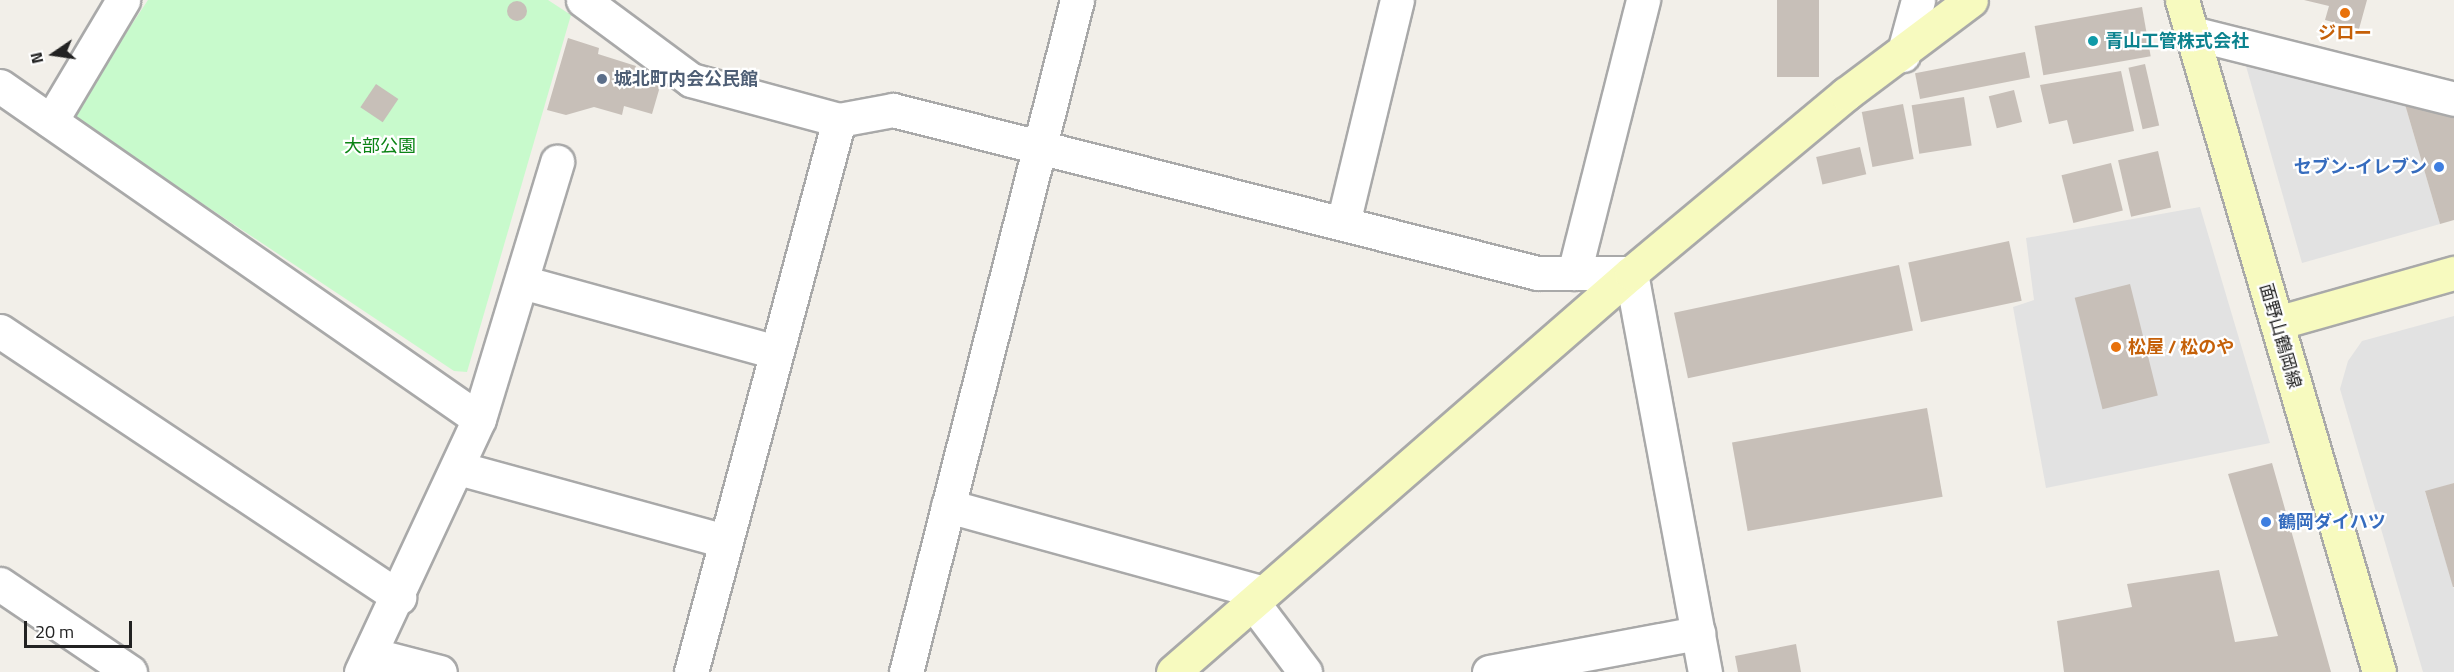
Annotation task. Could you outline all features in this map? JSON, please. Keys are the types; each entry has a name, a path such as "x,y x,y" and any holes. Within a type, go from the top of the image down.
{"street":[{"path":"51,121 123,0"},
{"path":"583,0 691,80 839,120 893,110 1537,273 1631,273"},
{"path":"906,672 1077,0"},
{"path":"1342,223 1397,0"},
{"path":"1574,273 1642,0"},
{"path":"1903,55 1918,0"},
{"path":"1173,672 1256,596 1631,273 1846,94 1903,55 1971,0"},
{"name":"面野山鶴岡線","path":"2182,0 2379,672"},
{"path":"2192,33 2454,99"},
{"path":"0,86 479,419"},
{"path":"691,672 724,540 839,120"},
{"path":"440,672 366,663 399,597 479,419 557,162"},
{"path":"1631,273 1705,672"},
{"path":"2277,323 2454,273"},
{"path":"522,282 776,352"},
{"path":"0,331 399,597"},
{"path":"458,468 724,540"},
{"path":"948,506 1256,596 1305,672"},
{"path":"0,584 130,672"},
{"path":"1489,672 1698,633"}],"green space":[{"name":"大部公園","path":"148,0 548,0 571,15 467,372 454,371 71,116"}],"shaded area":[{"path":"2244,59 2404,101 2440,224 2302,263"},
{"path":"2200,207 2270,443 2046,488 2013,307 2034,300 2026,238"},
{"path":"2454,316 2454,483 2425,492 2454,589 2454,672 2423,672 2340,389 2348,361 2362,341"}],"building":[{"path":"1777,0 1819,0 1819,77 1777,77"},
{"name":"ジロー","path":"2304,0 2367,0 2359,29 2325,20 2329,6"},
{"path":"517,1 524,4 527,11 524,18 517,21 510,18 507,11 510,4"},
{"name":"青山工管株式会社","path":"2142,7 2151,56 2043,75 2035,26"},
{"name":"城北町内会公民館","path":"568,38 599,48 598,54 636,66 633,75 661,83 652,114 624,106 622,115 594,107 566,115 547,110"},
{"path":"2025,52 2030,78 1920,99 1915,73"},
{"path":"2145,64 2159,125 2143,129 2128,68"},
{"path":"2121,71 2134,131 2073,144 2067,120 2049,124 2040,85"},
{"path":"376,84 398,99 383,122 360,107"},
{"path":"2014,90 2022,122 1997,128 1989,96"},
{"path":"1964,97 1972,145 1919,154 1912,105"},
{"name":"セブン-イレブン","path":"2404,101 2454,114 2454,220 2440,224"},
{"path":"1903,104 1914,159 1872,167 1862,112"},
{"path":"1860,147 1866,174 1822,184 1816,157"},
{"path":"2158,151 2171,208 2131,217 2118,160"},
{"path":"2111,163 2123,211 2073,223 2062,175"},
{"path":"2009,241 2022,301 1921,322 1908,262"},
{"path":"1899,265 1913,331 1688,378 1674,313"},
{"name":"松屋 / 松のや","path":"2130,284 2158,396 2103,409 2075,298"},
{"path":"1927,408 1943,497 1748,531 1732,442"},
{"name":"鶴岡ダイハツ","path":"2272,463 2331,672 2064,672 2057,621 2132,607 2127,584 2219,570 2235,642 2278,636 2228,474"},
{"path":"2454,483 2454,587 2453,587 2425,491"},
{"path":"1796,644 1801,672 1738,672 1735,656"}],"place":[{"name":"ジロー","path":"2345,13"},
{"name":"青山工管株式会社","path":"2093,41"},
{"name":"城北町内会公民館","path":"602,79"},
{"name":"セブン-イレブン","path":"2439,167"},
{"name":"松屋 / 松のや","path":"2116,347"},
{"name":"鶴岡ダイハツ","path":"2266,522"}]}
